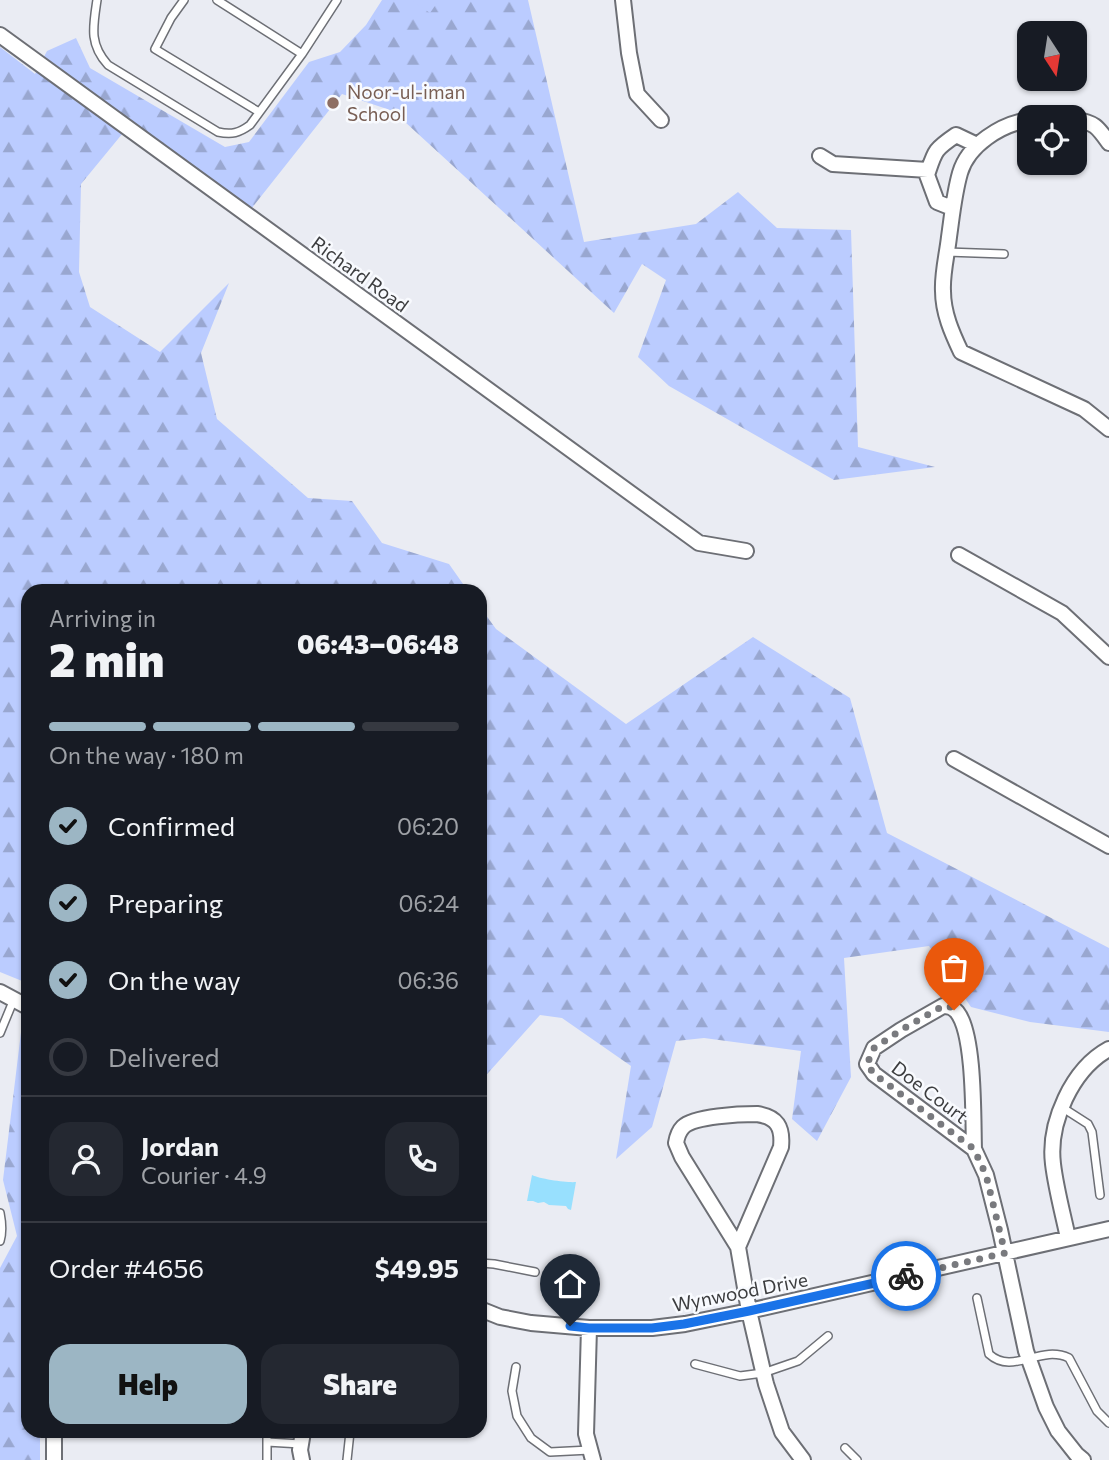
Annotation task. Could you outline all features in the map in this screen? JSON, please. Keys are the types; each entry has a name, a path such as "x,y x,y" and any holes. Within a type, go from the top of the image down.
{"street":[{"path":"623,0 637,94 662,120"},
{"name":"Richard Road","path":"0,35 699,543 746,551"},
{"path":"1017,122 977,145 961,170 953,208 943,291 948,322 961,352 1084,409 1109,429"},
{"path":"1087,123 1098,127 1109,143"},
{"path":"953,208 937,202 927,175 928,170 937,148 956,135 977,145"},
{"path":"820,156 833,164 928,170"},
{"path":"960,555 1062,613 1109,657"},
{"path":"954,759 1109,846"},
{"path":"0,992 21,1003"},
{"name":"Doe Court","path":"974,1149 874,1074 867,1064 874,1048 943,1006 949,1006 959,1014 970,1049 974,1149 986,1175 1005,1253"},
{"path":"1068,1238 1053,1164 1055,1129 1069,1090 1083,1071 1102,1052 1109,1049"},
{"path":"738,1247 782,1147 782,1135 777,1124 768,1116 734,1115 691,1122 682,1128 676,1143 738,1247 763,1373 782,1433 803,1460"},
{"name":"Wynwood Drive","path":"487,1313 531,1323 589,1328 652,1328 749,1311 1109,1229"},
{"path":"1005,1253 1029,1359 1046,1407 1058,1431 1083,1460"},
{"path":"589,1328 586,1434 592,1455"},
{"path":"54,1438 54,1460"},
{"path":"302,1438 302,1460"}],"lane":[{"path":"97,0 93,38 99,55 108,65 218,132 228,134 239,133 250,125 302,54 337,0"},
{"path":"184,0 155,49 259,112"},
{"path":"217,0 302,54"},
{"path":"947,252 1004,254"},
{"path":"0,1033 14,999"},
{"path":"1063,1108 1088,1124 1092,1132 1100,1195"},
{"path":"0,1213 0,1241"},
{"path":"487,1264 535,1272"},
{"path":"977,1298 989,1354 1001,1362 1055,1353 1069,1358 1097,1411 1109,1423"},
{"path":"695,1364 740,1376 763,1373 798,1361 828,1336"},
{"path":"516,1367 512,1391 517,1416 531,1438 559,1456 592,1455"},
{"path":"267,1438 267,1460"},
{"path":"267,1442 302,1438"},
{"path":"347,1460 349,1438"},
{"path":"845,1448 857,1460"}],"green space":[{"path":"382,0 528,0 584,242 696,224 738,192 777,228 851,230 858,447 935,467 834,480 669,386 638,357 666,280 642,264 614,313 393,111 342,94 251,209 132,122 81,184 79,272 90,307 160,352 229,283 201,353 217,419 308,498 352,501 382,543 449,564 463,584 21,584 21,981 0,972 0,47 35,74 47,51 76,38 90,68 225,147 249,142 309,62 340,52 366,25"},
{"path":"411,0 439,0 430,13"},
{"path":"487,617 496,629 626,724 753,637 850,698 887,833 1109,948 1109,1032 1030,1022 971,1007 929,946 844,958 851,1077 817,1141 792,1119 801,1051 704,1038 676,1041 652,1127 616,1159 631,1066 562,1018 540,1015 487,1074"},
{"path":"21,1032 21,1438 40,1438 40,1460 0,1460 0,1268 17,1236 3,1180"}],"shaded area":[{"path":"532,1175 576,1182 571,1210 566,1206 527,1201"}],"way so far":[{"path":"906,1276 1005,1253 986,1175 974,1149 874,1074 867,1064 874,1048 901,1030 943,1006 954,1010"}],"place":[{"name":"Noor-ul-iman School","path":"333,103"}],"route":[{"path":"570,1326 652,1328 684,1324 906,1276"}]}
